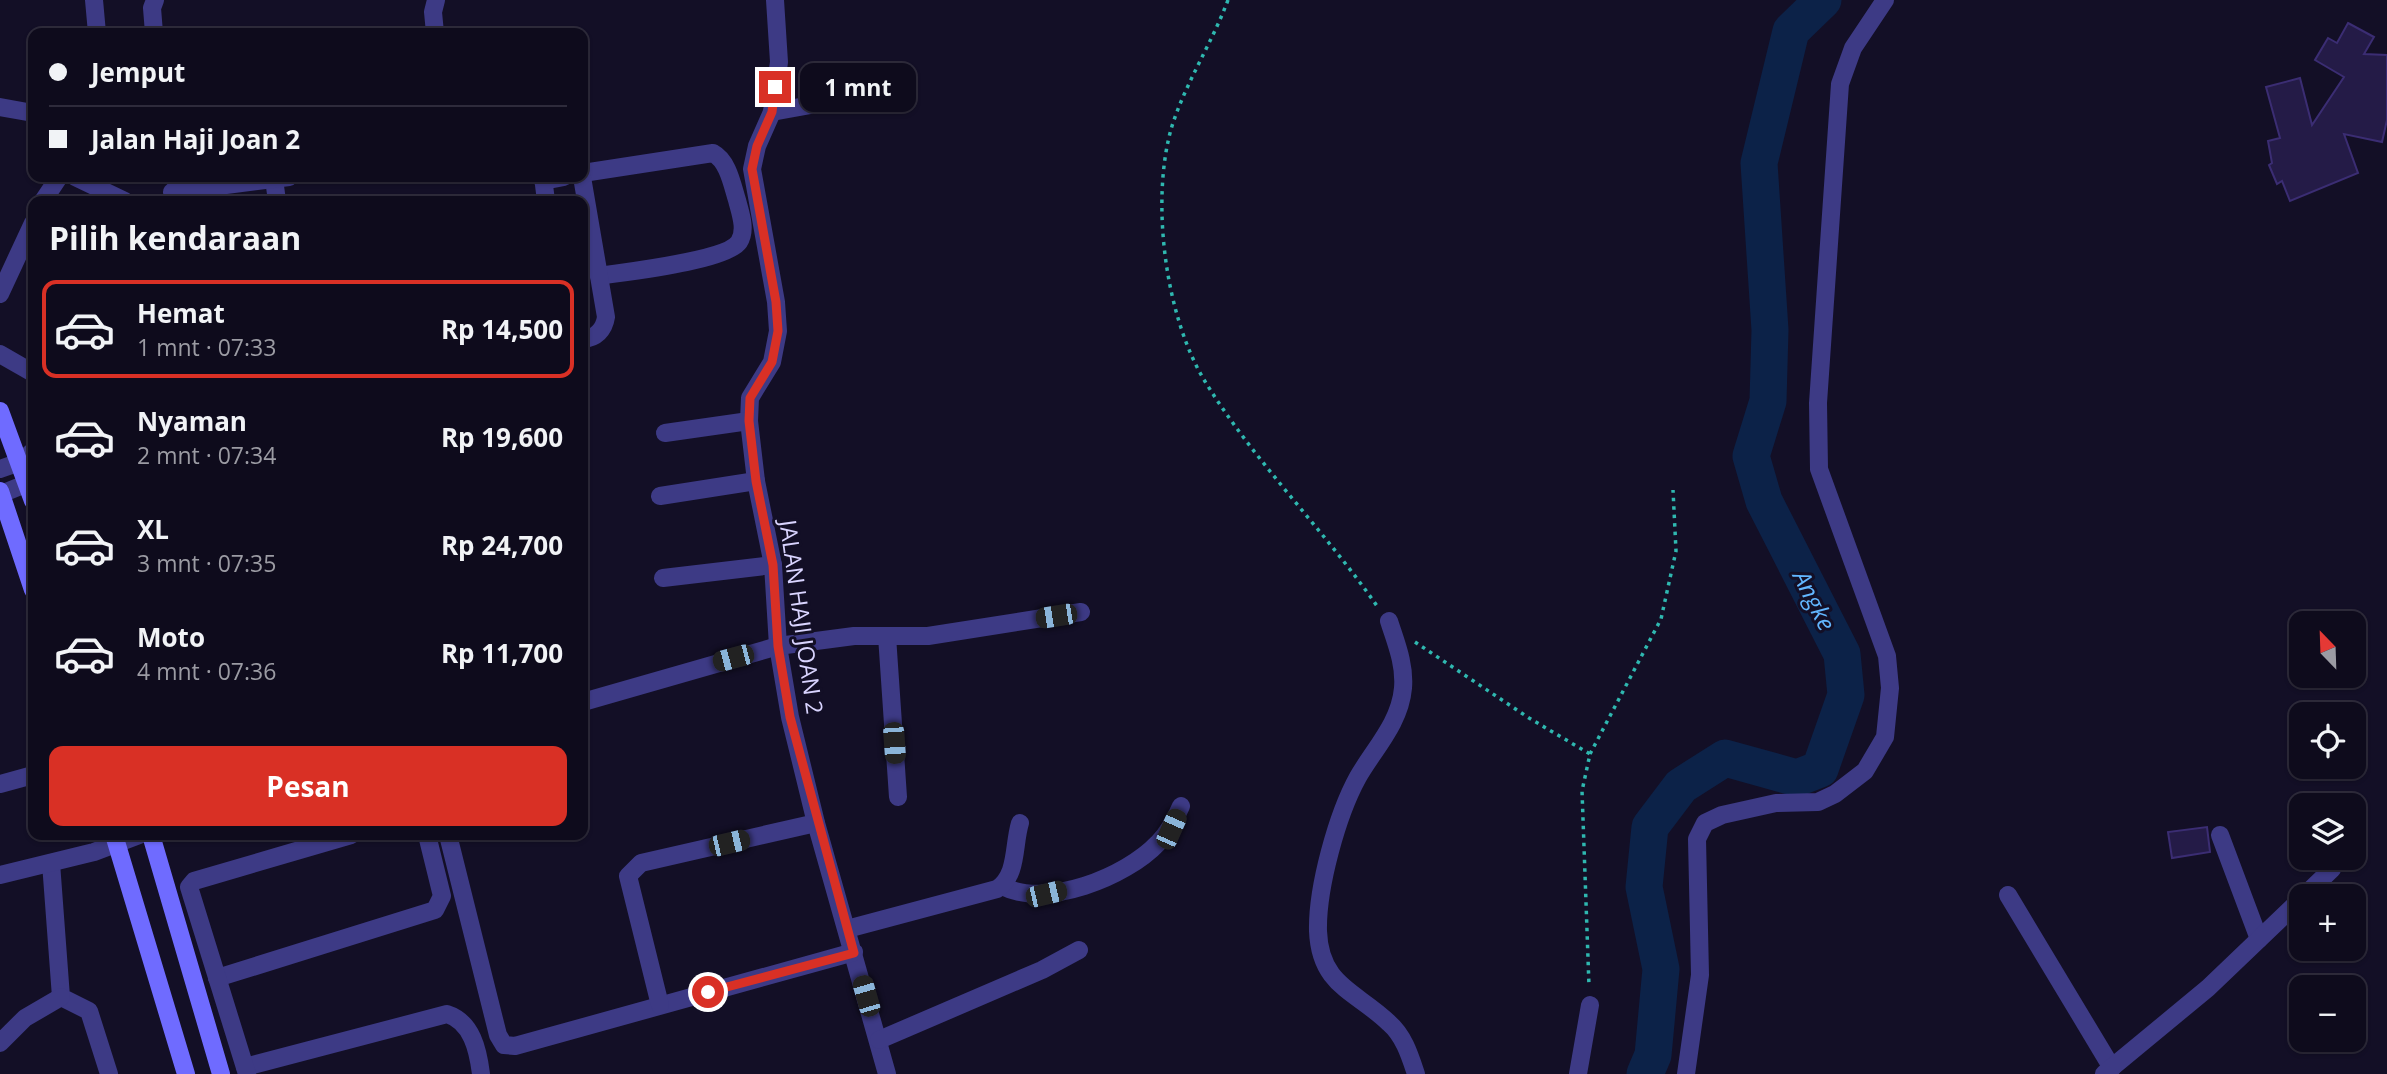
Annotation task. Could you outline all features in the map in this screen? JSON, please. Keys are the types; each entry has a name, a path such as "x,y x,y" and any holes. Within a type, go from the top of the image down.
{"main road":[{"path":"0,411 27,456"},
{"path":"1,492 28,575"},
{"path":"115,840 186,1074"},
{"path":"152,840 221,1074"}],"street":[{"path":"94,0 97,28"},
{"path":"154,28 152,8 155,0"},
{"path":"435,28 433,12 436,0"},
{"name":"JALAN HAJI JOAN 2","path":"775,0 779,62 772,112 757,146 752,169 776,302 778,331 772,362 750,398 749,421 756,481 773,565 778,646 790,717 816,823 887,1074"},
{"path":"1686,1074 1700,975 1697,839 1705,823 1721,815 1776,803 1818,802 1865,771 1885,737 1890,688 1887,656 1819,469 1818,403 1840,84 1853,48 1885,0"},
{"path":"772,112 844,99"},
{"path":"0,107 28,112"},
{"path":"588,174 713,153 719,156 727,169 738,204 742,236 728,251 661,268 598,276"},
{"path":"85,182 115,196"},
{"path":"172,190 245,182"},
{"path":"588,213 606,317 601,330 588,338"},
{"path":"0,294 28,234"},
{"path":"0,354 28,370"},
{"path":"665,433 749,421"},
{"path":"0,469 27,456"},
{"path":"660,496 756,481"},
{"path":"1,492 28,489"},
{"path":"663,578 773,565"},
{"path":"588,701 778,646 854,636 928,636 1081,612"},
{"path":"1389,621 1403,666 1403,690 1398,712 1356,782 1333,844 1321,900 1318,931 1323,958 1333,978 1348,994 1391,1024 1400,1036 1416,1074"},
{"path":"887,636 898,797"},
{"path":"0,784 28,776"},
{"path":"1002,886 1014,892 1046,894 1093,883 1146,855 1171,829 1181,806"},
{"path":"660,1004 628,876 631,869 641,863 816,823"},
{"path":"847,929 1002,886 1012,874 1014,845 1020,823"},
{"path":"2220,835 2259,939"},
{"path":"0,875 94,852 113,840"},
{"path":"331,840 288,851 191,883 191,896 246,1070 447,1014 458,1018 467,1027 474,1041 481,1074"},
{"path":"217,978 435,911 442,896 428,840"},
{"path":"449,840 498,1035 504,1045 515,1046 660,1004 854,953"},
{"path":"51,863 61,997"},
{"path":"2316,884 2331,870"},
{"path":"2008,895 2108,1071 2208,988 2289,910"},
{"path":"879,1040 1042,970 1079,950"},
{"path":"0,1044 8,1032 25,1018 61,997"},
{"path":"61,997 89,1011 109,1074"},
{"path":"1578,1074 1590,1005"}],"path":[{"path":"1228,0 1215,35 1185,92 1172,127 1164,167 1163,229 1168,273 1181,327 1205,381 1237,426 1345,560 1389,621 1437,658 1590,754"},
{"path":"1590,1005 1582,791 1590,754 1661,619 1676,551 1673,491"}],"building":[{"path":"2348,23 2374,37 2364,54 2387,55 2387,120 2382,142 2344,134 2358,173 2290,201 2282,181 2277,184 2269,165 2272,163 2268,141 2280,138 2266,87 2300,78 2312,125 2344,77 2315,60 2328,38 2337,43"},
{"path":"2207,827 2210,852 2172,858 2168,832"}],"waterway":[{"name":"Angke","path":"1645,1074 1653,1055 1661,969 1644,887 1650,827 1681,786 1725,758 1797,778 1820,769 1846,695 1842,654 1764,501 1751,456 1768,401 1770,330 1759,163 1791,31 1823,0"}],"route":[{"path":"708,992 854,953 816,823 790,717 778,646 773,565 756,481 749,421 750,398 772,362 778,331 776,302 752,169 757,146 772,112 775,87"}]}
